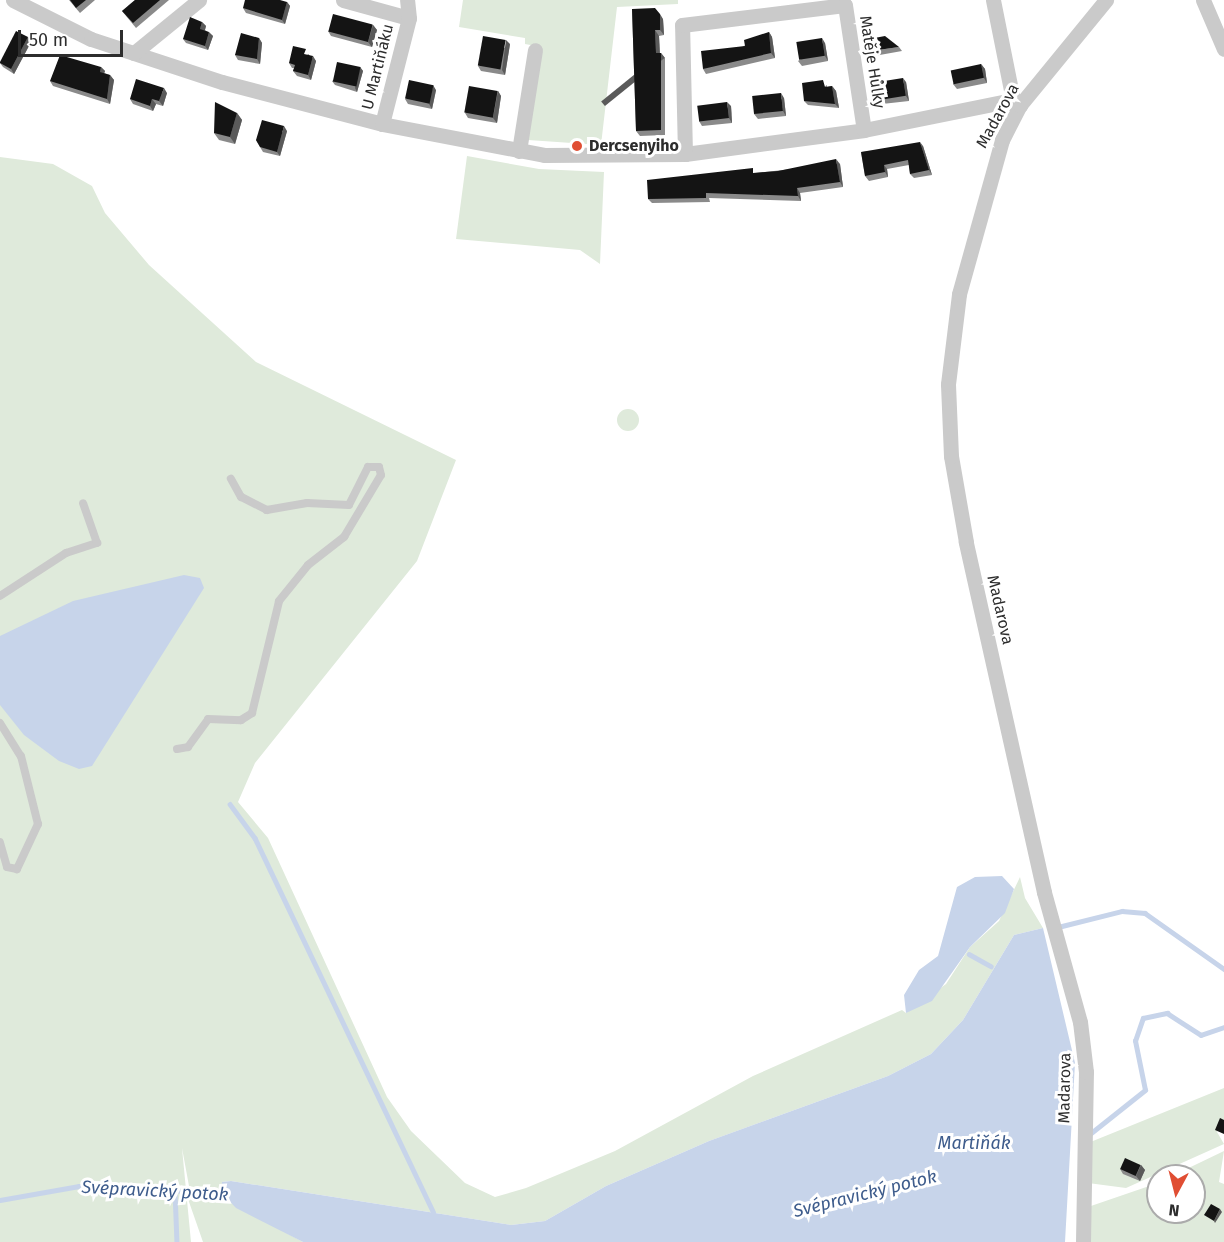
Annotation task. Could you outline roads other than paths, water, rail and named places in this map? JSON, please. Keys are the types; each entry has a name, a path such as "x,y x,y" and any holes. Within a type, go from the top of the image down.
{"street":[{"path":"13,0 35,5 134,53 382,124 519,152 587,158 685,154 864,130 1017,103 993,0"},
{"path":"134,53 199,0"},
{"name":"U Martiňáku","path":"343,0 409,18"},
{"name":"U Martiňáku","path":"382,124 409,18 407,0"},
{"name":"Madarova","path":"1083,1242 1084,1048 1058,947 966,542 948,424 948,359 961,285 987,176 1017,103 1106,0"},
{"path":"1203,0 1224,49"},
{"name":"Matěje Hůlky","path":"685,154 682,25 845,5 864,130"},
{"path":"519,152 535,50"}],"lane":[{"path":"177,749 188,747 208,719 241,720 252,713 279,601 308,565 344,537 381,475 379,467 368,467 349,505 307,503 267,510 241,497 231,479"},
{"path":"0,596 66,553 97,543 83,503"},
{"path":"0,723 21,756 38,824 18,869 7,867 0,842"}],"water":[{"path":"184,575 200,578 204,588 92,766 79,769 59,761 24,735 0,705 0,636 73,601"},
{"path":"1002,876 1014,889 1005,913 970,947 932,1001 906,1013 904,995 919,970 938,956 957,887 975,877"},
{"name":"Martiňák","path":"1043,928 1075,1063 1065,1242 303,1242 236,1208 221,1192 222,1182 231,1181 511,1225 545,1221 606,1186 709,1141 888,1076 931,1054 963,1020 1014,935"}],"waterway":[{"path":"230,804 255,838 433,1212"},
{"path":"1058,927 1122,911 1145,913 1224,969"},
{"path":"969,954 991,966"},
{"name":"Svépravický potok","path":"1091,1133 1145,1090 1135,1041 1143,1018 1167,1013 1201,1035 1224,1027"},
{"name":"Svépravický potok","path":"0,1200 79,1186 227,1193"},
{"path":"175,1191 177,1242"}],"place":[{"name":"Dercsenyiho","path":"577,146"}]}
